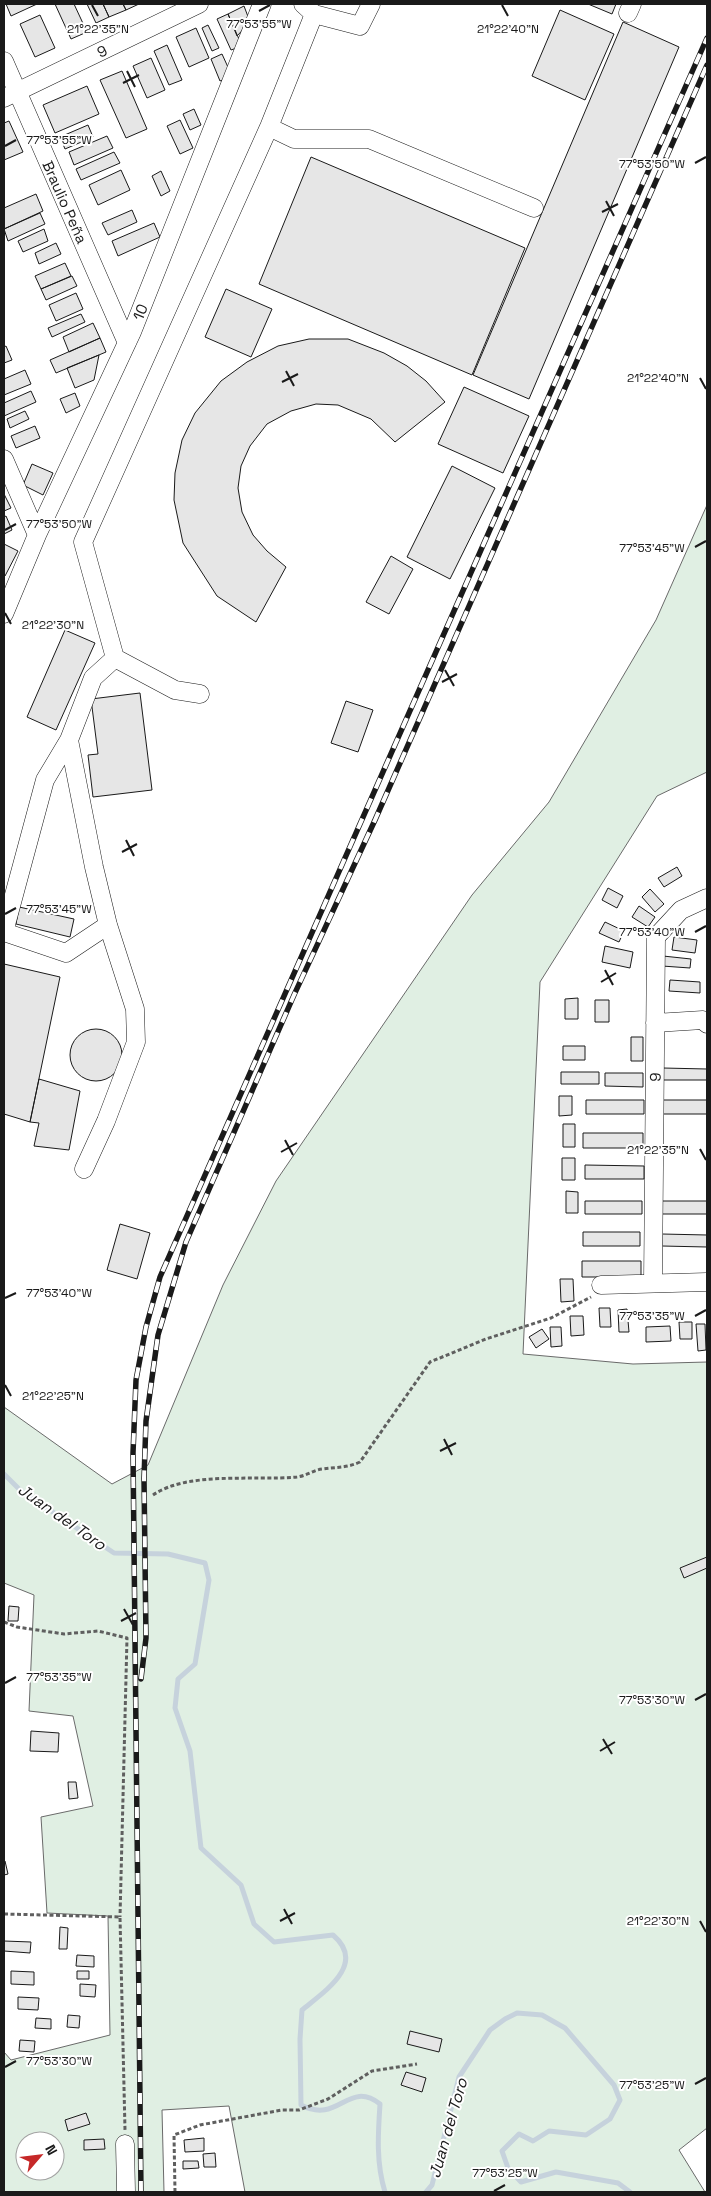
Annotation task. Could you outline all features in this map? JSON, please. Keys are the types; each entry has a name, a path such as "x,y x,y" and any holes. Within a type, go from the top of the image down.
{"street":[{"name":"9","path":"10,95 199,4"},
{"name":"10","path":"4,614 37,534 127,343 262,4"},
{"path":"200,694 175,690 115,658 83,542 269,127 308,9 360,26 371,4"},
{"name":"Braulio Peña","path":"4,61 10,95 127,343"},
{"path":"269,127 294,139 369,139 534,208"},
{"path":"4,458 37,534"},
{"path":"108,925 66,953 4,932 45,780 70,740 93,678 115,658"},
{"path":"70,740 94,867 108,925 135,1009 136,1042 106,1121 84,1169"},
{"name":"9","path":"653,1282 656,937 681,910 707,898"},
{"path":"655,1023 703,1020 707,1024"},
{"path":"601,1285 653,1282 707,1282"},
{"path":"125,2144 126,2192"}],"path":[{"path":"153,1495 164,1487 186,1481 299,1477 321,1469 347,1468 360,1462 430,1362 486,1339 550,1318 592,1297 601,1285"},
{"path":"4,1622 17,1627 64,1634 98,1631 127,1638 120,1917 125,2144"},
{"path":"4,1914 120,1917"},
{"path":"175,2192 174,2135 200,2125 282,2110 299,2110 328,2099 372,2071 418,2064"}],"green space":[{"path":"707,505 707,772 657,796 540,982 523,1354 633,1364 707,1362 707,2128 679,2150 705,2192 245,2192 229,2106 162,2110 164,2192 4,2192 4,2052 11,2060 110,2035 108,1916 47,1913 41,1817 93,1806 73,1716 29,1711 34,1595 4,1583 4,1407 112,1484 148,1465 223,1285 276,1181 472,895 549,802 656,620"}],"building":[{"path":"6,4 37,4 11,16"},
{"path":"55,4 74,4 87,32 71,39"},
{"path":"87,4 103,4 109,17 96,23"},
{"path":"103,4 123,4 126,10 109,17"},
{"path":"123,4 139,4 126,10"},
{"path":"588,4 616,4 612,14"},
{"path":"244,6 250,22 237,36 228,14"},
{"path":"560,10 614,34 585,100 532,76"},
{"path":"228,14 242,46 231,50 217,19"},
{"path":"40,15 55,48 35,57 20,24"},
{"path":"623,22 679,47 529,399 473,375"},
{"path":"208,25 219,48 212,51 202,28"},
{"path":"196,28 209,58 189,67 176,37"},
{"path":"167,45 182,80 169,85 154,51"},
{"path":"222,54 232,76 220,81 211,59"},
{"path":"151,58 165,90 147,98 133,66"},
{"path":"122,71 147,129 126,138 100,80"},
{"path":"87,86 99,114 55,133 43,105"},
{"path":"194,109 201,125 190,130 183,114"},
{"path":"180,120 193,148 180,154 167,126"},
{"path":"9,121 23,152 4,160 4,123"},
{"path":"88,125 93,137 65,149 60,137"},
{"path":"107,136 113,148 74,165 69,152"},
{"path":"114,152 120,163 81,180 76,169"},
{"path":"311,157 525,248 472,375 259,284"},
{"path":"121,170 130,190 98,205 89,185"},
{"path":"161,171 170,191 161,196 152,176"},
{"path":"36,194 43,211 4,229 4,208"},
{"path":"132,210 137,222 108,235 102,223"},
{"path":"40,213 45,224 8,241 4,229"},
{"path":"154,223 160,237 118,256 112,241"},
{"path":"44,229 48,241 23,252 18,241"},
{"path":"56,243 61,254 39,264 35,253"},
{"path":"65,263 71,276 41,289 35,276"},
{"path":"72,276 77,286 46,300 41,289"},
{"path":"226,289 272,309 251,357 205,337"},
{"path":"76,293 83,309 56,321 49,305"},
{"path":"81,314 85,322 52,337 48,328"},
{"path":"93,323 100,338 69,352 63,337"},
{"path":"100,338 106,352 56,373 50,360"},
{"path":"309,339 348,339 384,353 407,366 426,381 445,402 395,442 371,419 338,405 316,404 291,411 267,424 250,446 241,466 238,488 242,512 253,535 267,551 286,567 256,622 217,596 183,543 174,500 175,473 182,440 195,413 221,381 247,362 278,346"},
{"path":"6,346 12,360 4,363 4,347"},
{"path":"99,355 94,380 75,388 67,368"},
{"path":"25,370 31,384 4,395 4,379"},
{"path":"464,387 529,416 503,473 438,444"},
{"path":"31,391 36,402 4,416 4,403"},
{"path":"75,393 80,406 66,413 60,399"},
{"path":"25,411 29,419 10,428 7,419"},
{"path":"35,426 40,438 16,448 11,436"},
{"path":"32,464 53,473 43,495 23,485"},
{"path":"452,466 495,488 450,579 407,557"},
{"path":"4,494 11,508 4,511"},
{"path":"6,516 12,530 4,534 4,517"},
{"path":"4,544 18,551 5,576 4,575"},
{"path":"391,556 413,569 389,614 366,602"},
{"path":"65,630 95,643 56,730 27,717"},
{"path":"140,693 152,790 93,797 88,755 98,754 91,699"},
{"path":"346,701 373,710 358,752 331,743"},
{"path":"677,867 682,876 664,887 658,878"},
{"path":"608,888 623,896 617,908 602,900"},
{"path":"650,889 664,904 655,912 642,897"},
{"path":"639,906 655,917 648,927 632,917"},
{"path":"19,907 74,919 70,937 16,924"},
{"path":"605,922 624,931 619,942 599,933"},
{"path":"674,937 697,940 695,953 672,950"},
{"path":"605,946 633,952 630,968 602,962"},
{"path":"663,956 691,959 690,968 662,966"},
{"path":"4,964 60,977 30,1122 4,1114"},
{"path":"670,980 700,982 700,993 669,991"},
{"path":"578,998 578,1019 565,1019 565,999"},
{"path":"595,1000 609,1000 609,1022 595,1022"},
{"path":"91,1029 101,1029 110,1033 118,1041 122,1055 118,1069 110,1077 101,1081 91,1081 82,1077 74,1069 70,1060 70,1050 74,1041 82,1033"},
{"path":"631,1037 643,1037 643,1061 631,1061"},
{"path":"563,1046 585,1046 585,1060 563,1060"},
{"path":"663,1068 707,1069 707,1080 662,1080"},
{"path":"561,1072 599,1072 599,1084 561,1084"},
{"path":"605,1073 643,1073 643,1087 605,1086"},
{"path":"39,1079 80,1091 69,1150 34,1146 39,1123 30,1122"},
{"path":"559,1096 572,1096 572,1115 559,1116"},
{"path":"586,1100 644,1100 644,1114 586,1114"},
{"path":"661,1100 707,1100 707,1114 661,1114"},
{"path":"563,1124 575,1124 575,1147 563,1147"},
{"path":"583,1133 643,1133 643,1148 583,1148"},
{"path":"562,1158 575,1158 575,1180 562,1180"},
{"path":"585,1165 644,1166 644,1179 585,1179"},
{"path":"566,1191 578,1192 578,1213 566,1213"},
{"path":"585,1201 642,1201 642,1214 585,1214"},
{"path":"657,1201 707,1201 707,1214 657,1214"},
{"path":"120,1224 150,1233 137,1279 107,1270"},
{"path":"583,1232 640,1232 640,1246 583,1246"},
{"path":"662,1234 707,1235 707,1247 662,1246"},
{"path":"582,1261 641,1261 641,1277 582,1277"},
{"path":"560,1279 573,1279 574,1301 561,1302"},
{"path":"599,1308 610,1308 611,1327 600,1327"},
{"path":"627,1309 629,1332 619,1332 618,1310"},
{"path":"570,1316 583,1316 584,1335 571,1336"},
{"path":"679,1322 692,1322 692,1339 680,1339"},
{"path":"696,1324 705,1324 706,1350 698,1351"},
{"path":"670,1326 671,1341 646,1342 646,1327"},
{"path":"550,1327 561,1327 562,1346 551,1347"},
{"path":"542,1329 549,1339 536,1348 529,1337"},
{"path":"707,1557 707,1568 684,1578 680,1568"},
{"path":"9,1606 19,1607 18,1621 8,1621"},
{"path":"31,1731 59,1733 58,1752 30,1751"},
{"path":"68,1782 76,1782 78,1798 69,1799"},
{"path":"4,1861 8,1874 4,1875"},
{"path":"60,1927 68,1928 67,1949 59,1949"},
{"path":"4,1941 31,1942 30,1953 4,1951"},
{"path":"77,1955 94,1956 94,1967 76,1966"},
{"path":"11,1971 34,1972 34,1985 11,1984"},
{"path":"77,1971 89,1971 89,1979 77,1979"},
{"path":"80,1984 96,1985 95,1997 80,1996"},
{"path":"18,1997 39,1998 38,2010 18,2009"},
{"path":"68,2015 80,2016 79,2028 67,2027"},
{"path":"36,2018 51,2019 51,2029 35,2028"},
{"path":"410,2031 442,2039 439,2052 407,2044"},
{"path":"20,2040 35,2041 34,2052 19,2051"},
{"path":"406,2072 426,2078 422,2092 401,2085"},
{"path":"86,2113 90,2124 68,2131 65,2120"},
{"path":"204,2138 204,2151 185,2152 184,2140"},
{"path":"104,2139 105,2149 84,2150 84,2140"},
{"path":"215,2153 216,2167 204,2167 203,2154"},
{"path":"183,2161 198,2161 199,2168 183,2169"}],"waterway":[{"name":"Juan del Toro","path":"4,1474 20,1490 114,1553 168,1554 205,1563 209,1580 195,1664 178,1679 175,1708 190,1751 201,1848 241,1885 254,1924 274,1942 333,1935 342,1946 346,1956 339,1976 331,1986 302,2010 300,2039 301,2105 314,2110 325,2110 360,2096 380,2104 379,2159 385,2192"},
{"name":"Juan del Toro","path":"426,2192 432,2185 459,2077 490,2030 517,2013 542,2015 565,2028 614,2085 620,2100 610,2119 586,2135 549,2131 533,2141 519,2134 502,2151 508,2168 521,2182 556,2172 618,2183 630,2192"}],"railway":[{"path":"141,2192 133,1453 136,1380 146,1327 160,1277 707,38"},
{"path":"141,1679 146,1638 144,1478 146,1421 158,1335 186,1242 294,995 375,820 707,65"}]}
